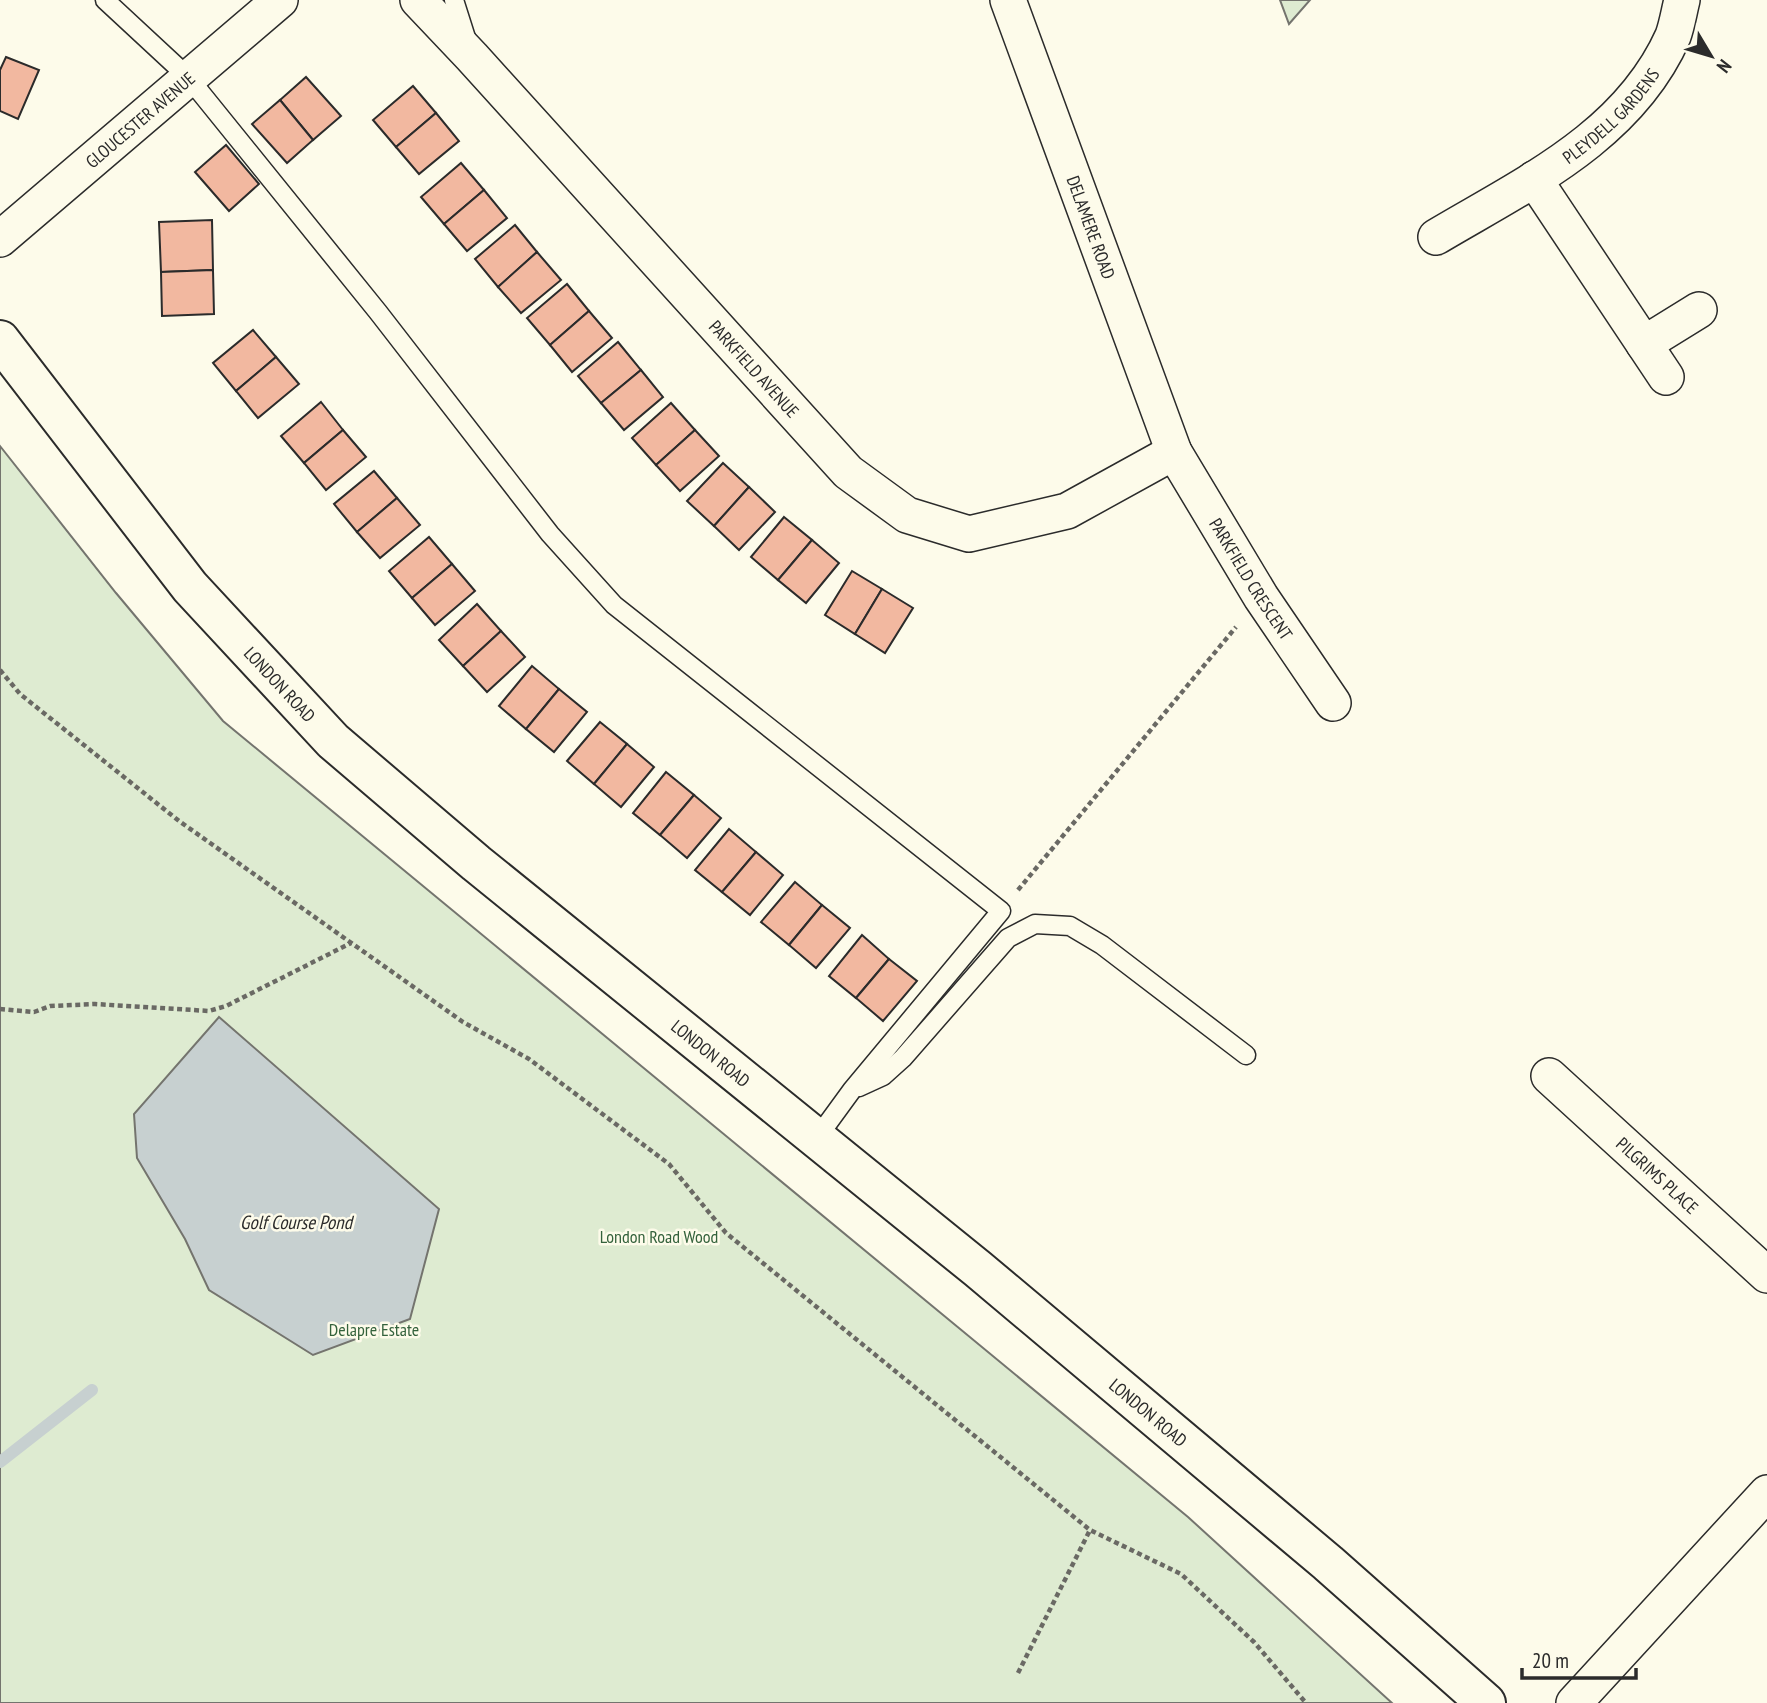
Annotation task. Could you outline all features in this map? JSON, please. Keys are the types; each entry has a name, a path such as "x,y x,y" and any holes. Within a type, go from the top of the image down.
{"highway":[{"name":"LONDON ROAD","path":"0,340 190,587 333,741 476,863 978,1269 1317,1554 1486,1703"}],"street":[{"name":"GLOUCESTER AVENUE","path":"0,239 280,0"},
{"name":"PARKFIELD AVENUE","path":"418,0 848,472 906,515 969,534 1067,511 1174,452"},
{"name":"DELAMERE ROAD","path":"1008,0 1174,452"},
{"name":"PLEYDELL GARDENS","path":"1436,236 1573,154 1615,120 1644,85 1673,36 1682,0"},
{"path":"1534,179 1665,377"},
{"path":"1644,344 1699,310"},
{"name":"PARKFIELD CRESCENT","path":"1174,452 1261,597 1333,703"},
{"name":"PILGRIMS PLACE","path":"1549,1076 1767,1275"},
{"path":"1574,1703 1767,1493"}],"lane":[{"path":"105,0 188,78 378,312 550,534 614,605 1001,911 852,1090 817,1138"},
{"path":"454,0 472,57"},
{"path":"852,1090 883,1076 903,1058 1008,938 1035,924 1070,926 1102,945 1247,1055"}],"path":[{"path":"1001,911 1261,597"},
{"path":"0,670 20,694 179,821 463,1022 528,1059 669,1164 726,1233 1090,1530 1181,1574 1254,1642 1306,1703"},
{"path":"0,1009 34,1012 50,1006 95,1004 209,1011 226,1006 351,943"},
{"path":"1018,1673 1090,1530"}],"green space":[{"path":"1280,0 1310,0 1289,24"},
{"name":"Delapre Estate","path":"0,446 116,593 223,721 1188,1517 1392,1703 0,1703"}],"water":[{"name":"Golf Course Pond","path":"219,1017 439,1209 410,1319 313,1355 209,1290 185,1239 137,1158 134,1114"}],"building":[{"path":"6,57 39,70 18,119 0,111 0,70"},
{"path":"306,77 341,116 313,140 280,100"},
{"path":"413,86 436,113 396,147 373,120"},
{"path":"280,100 313,140 287,163 252,124"},
{"path":"436,113 459,141 419,174 396,147"},
{"path":"226,145 259,184 229,211 195,172"},
{"path":"461,163 484,190 444,224 421,197"},
{"path":"484,190 507,218 467,251 444,224"},
{"path":"212,220 213,270 161,272 159,222"},
{"path":"515,225 537,252 498,287 475,259"},
{"path":"537,252 561,280 521,313 498,287"},
{"path":"213,270 214,314 162,316 161,272"},
{"path":"567,284 589,311 550,345 527,318"},
{"path":"589,311 612,338 572,372 550,345"},
{"path":"253,330 276,357 236,391 213,363"},
{"path":"618,342 641,370 601,403 578,376"},
{"path":"276,357 299,384 258,418 236,391"},
{"path":"641,370 663,397 624,430 601,403"},
{"path":"321,402 343,430 304,463 281,436"},
{"path":"671,403 695,430 656,465 632,438"},
{"path":"343,430 366,457 326,490 304,463"},
{"path":"695,430 719,456 680,491 656,465"},
{"path":"723,463 749,487 714,526 687,501"},
{"path":"374,471 397,498 357,532 334,504"},
{"path":"749,487 775,512 739,550 714,526"},
{"path":"397,498 420,525 380,558 357,532"},
{"path":"784,517 812,540 778,580 751,557"},
{"path":"429,537 452,564 412,598 389,571"},
{"path":"812,540 839,563 806,603 778,580"},
{"path":"452,564 475,591 435,625 412,598"},
{"path":"852,571 882,589 855,634 825,615"},
{"path":"882,589 913,608 885,653 855,634"},
{"path":"477,604 501,631 463,666 439,640"},
{"path":"501,631 525,657 487,692 463,666"},
{"path":"532,666 559,689 526,729 499,706"},
{"path":"559,689 587,712 554,752 526,729"},
{"path":"600,722 627,744 594,784 567,761"},
{"path":"627,744 654,767 621,807 594,784"},
{"path":"666,772 694,795 660,835 633,813"},
{"path":"694,795 721,818 687,858 660,835"},
{"path":"729,829 756,852 722,892 695,870"},
{"path":"756,852 783,875 750,915 722,892"},
{"path":"795,882 822,905 789,945 761,922"},
{"path":"822,905 850,928 816,968 789,945"},
{"path":"862,935 889,959 856,998 829,976"},
{"path":"889,959 917,981 883,1021 856,998"}],"waterway":[{"path":"0,1462 92,1390"}],"park label":[{"name":"London Road Wood","path":"659,1236"}]}
